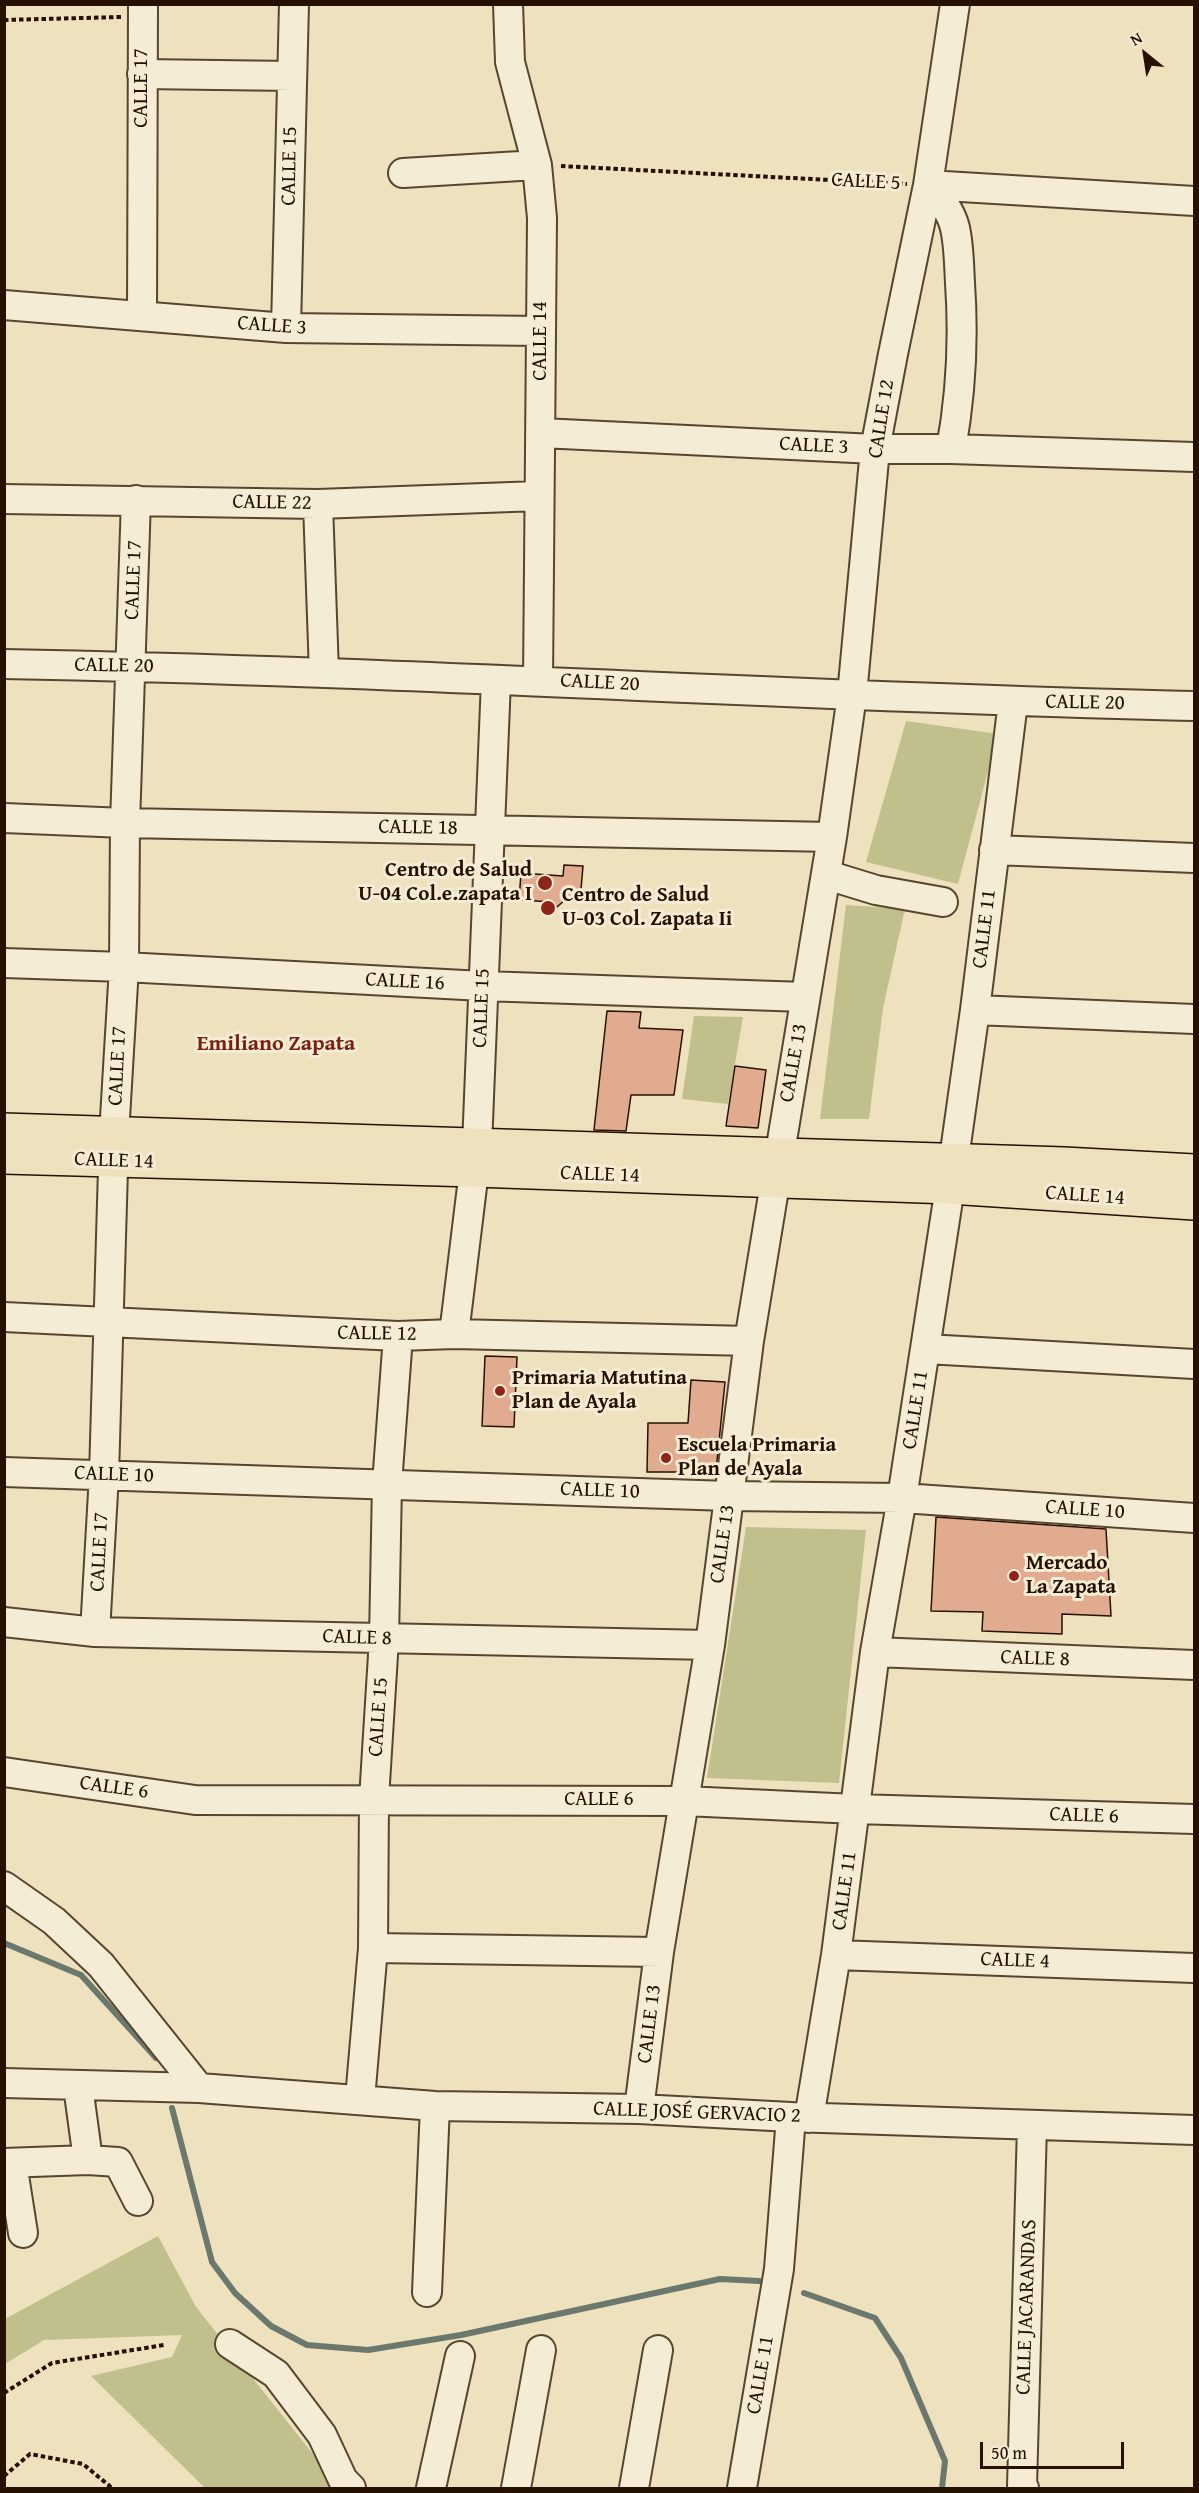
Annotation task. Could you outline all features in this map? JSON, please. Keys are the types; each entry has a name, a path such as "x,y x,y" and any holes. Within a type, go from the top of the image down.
{"main road":[{"name":"CALLE 14","path":"4,1130 114,1148"},
{"name":"CALLE 14","path":"4,1157 114,1148 951,1175 1194,1203"},
{"name":"CALLE 14","path":"951,1175 1064,1164 1194,1171"}],"street":[{"name":"CALLE 15","path":"286,328 294,4"},
{"name":"CALLE 14","path":"508,4 510,62 537,165 542,218 538,681"},
{"name":"CALLE 12","path":"832,837 852,695 876,449 895,343 930,176 955,4"},
{"name":"CALLE 17","path":"142,315 143,11"},
{"path":"142,74 292,76"},
{"path":"403,173 537,165"},
{"path":"930,176 955,227 959,265 963,334 959,406 951,449"},
{"name":"CALLE 5","path":"930,176 1194,182"},
{"name":"CALLE 5","path":"930,176 1194,201"},
{"name":"CALLE 3","path":"4,305 286,328 541,331"},
{"name":"CALLE 3","path":"541,433 876,449 951,449 1194,457"},
{"name":"CALLE 22","path":"4,499 318,504 539,496"},
{"name":"CALLE 17","path":"95,1632 104,1475 114,1148 124,967 125,823 136,500"},
{"path":"318,504 324,673"},
{"name":"CALLE 20","path":"4,664 131,666 1013,702 1194,706"},
{"name":"CALLE 15","path":"454,1334 476,1158 496,680"},
{"name":"CALLE 11","path":"742,2488 779,2269 800,2117 836,1955 875,1652 926,1349 975,1010 1013,702"},
{"name":"CALLE 18","path":"4,818 125,823 832,837"},
{"name":"CALLE 13","path":"639,2109 659,1952 710,1645 749,1341 832,837"},
{"path":"994,850 1194,858"},
{"path":"827,875 876,890 943,902"},
{"name":"CALLE 16","path":"4,963 483,986 805,997"},
{"path":"975,1010 1194,1019"},
{"name":"CALLE 12","path":"4,1317 110,1324 398,1336 454,1334 749,1341"},
{"name":"CALLE 15","path":"360,2099 373,1948 374,1799 384,1640 387,1484 398,1336"},
{"path":"926,1349 1194,1364"},
{"name":"CALLE 10","path":"4,1472 729,1496 902,1498 1194,1518"},
{"name":"CALLE 8","path":"4,1622 95,1632 260,1634 384,1640 710,1645"},
{"name":"CALLE 8","path":"875,1652 1194,1665"},
{"name":"CALLE 6","path":"4,1772 195,1800 685,1801 855,1809 1194,1819"},
{"path":"4,1886 54,1921 101,1965 199,2088"},
{"path":"373,1948 659,1952"},
{"name":"CALLE 4","path":"836,1955 1194,1968"},
{"name":"CALLE JOSÉ GERVACIO 2","path":"4,2083 199,2088 435,2106 639,2109 800,2117 1194,2130"},
{"path":"78,2086 88,2160"},
{"path":"427,2292 435,2106"},
{"name":"CALLE JACARANDAS","path":"1024,2488 1022,2486 1032,2125"},
{"path":"23,2233 8,2163 88,2160 118,2162 138,2201"},
{"path":"230,2344 276,2374 322,2435 343,2480 351,2488"},
{"path":"516,2488 541,2350"},
{"path":"634,2488 658,2350"},
{"path":"431,2488 460,2356"}],"path":[{"path":"4,20 143,11"},
{"name":"CALLE 5","path":"537,165 930,176"},
{"path":"4,2393 52,2363 164,2345"},
{"path":"4,2476 30,2454 83,2464 112,2488"}],"shaded area":[{"path":"906,721 998,734 958,884 866,862"},
{"path":"846,905 905,909 883,1008 869,1119 820,1119"},
{"path":"694,1016 743,1017 728,1104 682,1099"},
{"path":"746,1527 866,1530 839,1783 707,1778"},
{"path":"158,2236 196,2307 340,2488 205,2488 91,2376 172,2357 182,2335 44,2340 5,2364 5,2319"}],"building":[{"path":"564,865 583,866 580,901 565,900 557,907 553,902 519,900 521,873 563,876"},
{"path":"607,1011 641,1012 639,1028 683,1030 674,1095 631,1095 626,1131 594,1130"},
{"path":"735,1066 766,1070 758,1128 726,1126"},
{"name":"Primaria Matutina Plan de Ayala","path":"485,1356 517,1357 514,1427 482,1426"},
{"path":"691,1380 725,1382 716,1471 679,1469 679,1472 647,1472 648,1423 688,1423"},
{"name":"Mercado La Zapata","path":"936,1517 1106,1529 1111,1616 1062,1614 1062,1634 982,1631 983,1612 931,1611"}],"waterway":[{"path":"4,1943 81,1975 156,2058"},
{"path":"172,2108 212,2262 235,2293 271,2326 307,2345 368,2350 461,2335 720,2279 759,2281"},
{"path":"804,2293 875,2318 901,2358 945,2461 942,2488"}],"place":[{"name":"Centro de Salud U-04 Col.e.zapata I","path":"545,883"},
{"name":"Centro de Salud U-03 Col. Zapata Ii","path":"548,908"},
{"name":"Primaria Matutina Plan de Ayala","path":"500,1391"},
{"name":"Escuela Primaria Plan de Ayala","path":"666,1458"},
{"name":"Mercado La Zapata","path":"1014,1576"}],"district":[{"name":"Emiliano Zapata","path":"276,1044"}]}
